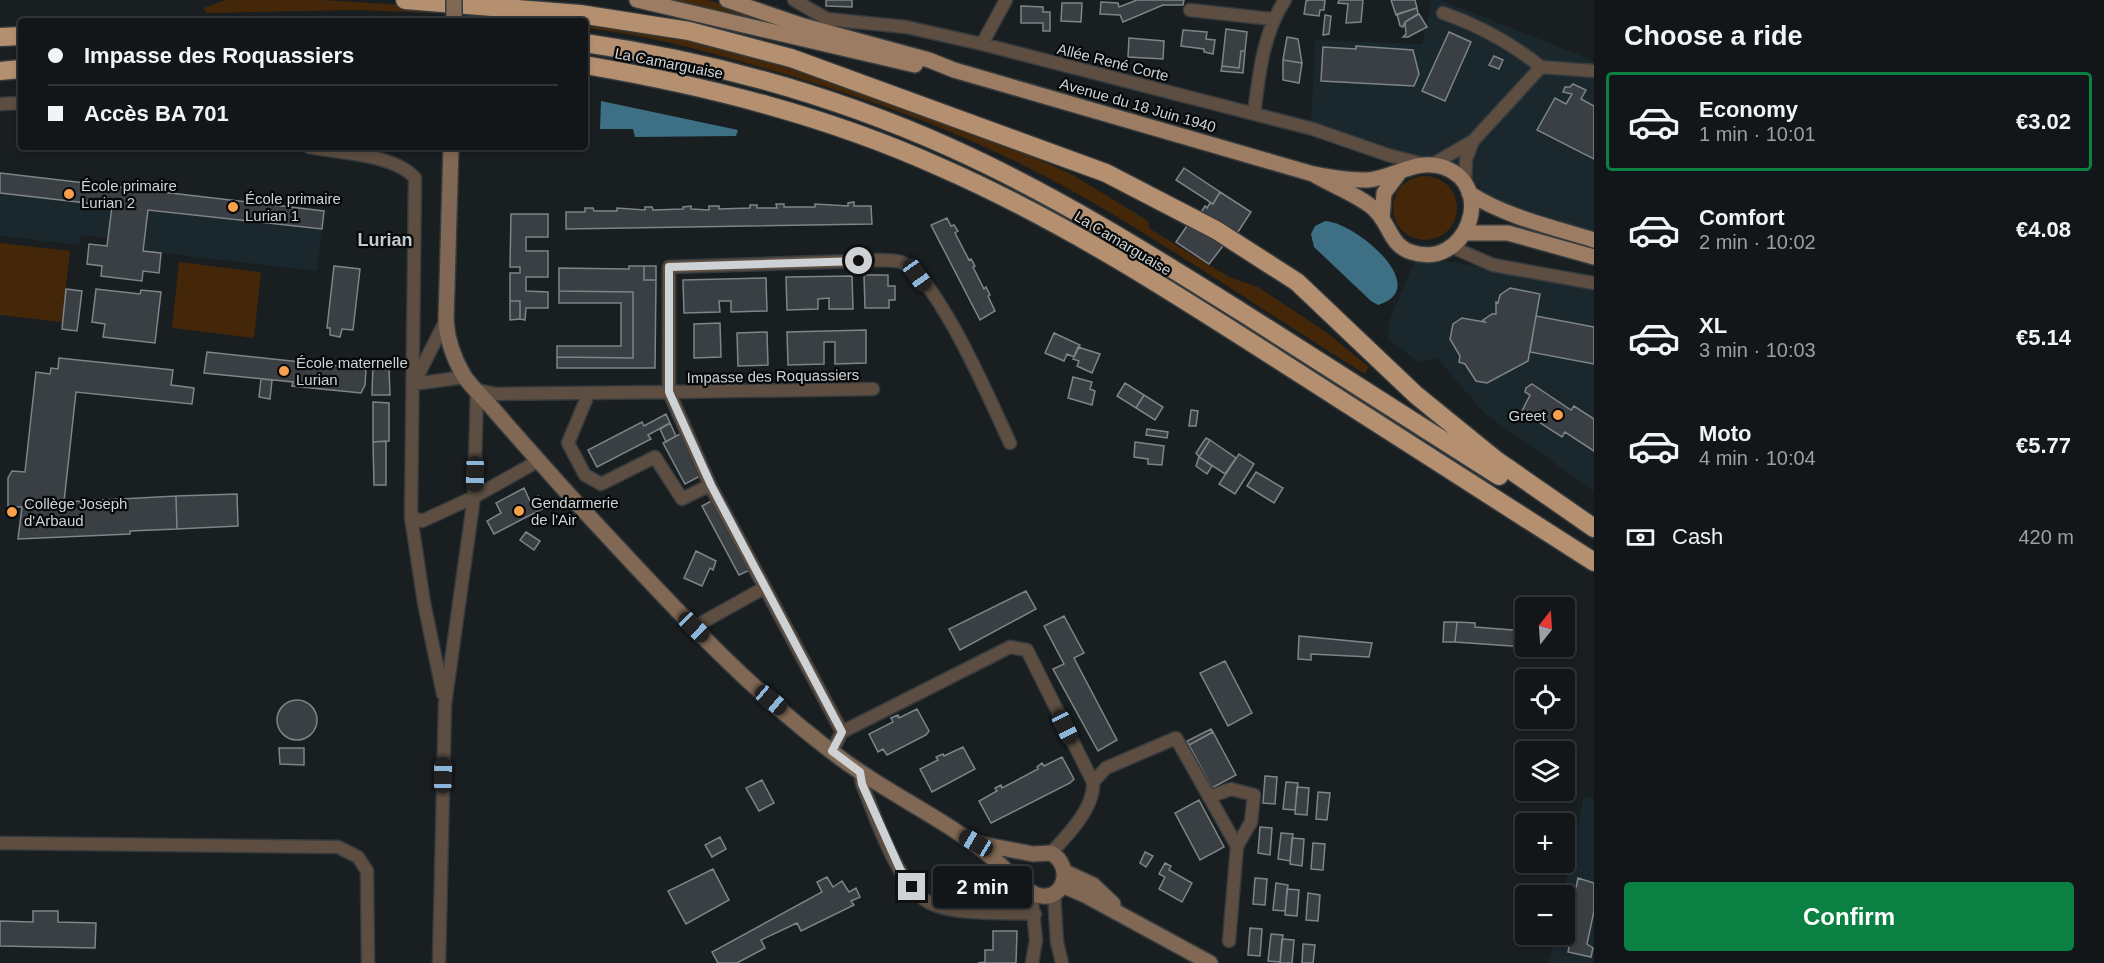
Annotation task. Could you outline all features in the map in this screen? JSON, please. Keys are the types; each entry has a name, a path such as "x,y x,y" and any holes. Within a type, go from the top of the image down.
{"highway":[{"path":"405,0 580,14 689,31 791,58 1106,173 1216,230 1297,282 1416,395 1496,460 1594,526"},
{"path":"0,37 18,36"},
{"name":"La Camarguaise","path":"588,43 623,48 723,71 800,92 948,147 1015,178 1096,222 1594,536"},
{"path":"0,59 18,58"},
{"name":"La Camarguaise","path":"588,66 722,92 795,112 919,158 1001,195 1086,241 1206,314 1594,562"},
{"path":"0,71 18,69"}],"main road":[{"name":"Avenue du 18 Juin 1940","path":"637,0 909,64 954,70"},
{"name":"Avenue du 18 Juin 1940","path":"727,0 804,26 929,60 954,70 1313,174 1368,180 1428,164"},
{"path":"1428,164 1446,168 1486,204 1594,240"},
{"path":"1382,219 1384,193 1399,173"},
{"name":"Avenue du 18 Juin 1940","path":"1313,174 1371,207 1382,219 1392,238 1410,252 1424,255 1439,253 1452,247"},
{"path":"1452,247 1465,233 1472,214 1467,189"},
{"path":"1465,233 1508,233 1594,256"}],"street":[{"path":"454,0 454,18"},
{"path":"982,44 1006,0"},
{"path":"1254,114 1260,70 1272,19 1285,0"},
{"name":"Allée René Corte","path":"800,1 827,19 906,27 982,44 1313,129 1388,155 1428,164"},
{"path":"1190,10 1272,19"},
{"path":"1443,13 1479,25 1515,46 1541,67 1594,71"},
{"path":"1428,164 1473,141 1541,67"},
{"path":"0,104 18,103"},
{"path":"1467,189 1466,159 1473,141"},
{"path":"326,150 377,159 406,168 415,178 411,517 424,603 445,704"},
{"path":"451,150 446,320 447,333 465,377 538,461 694,627 755,688 860,772 976,843 1038,895 1060,883"},
{"path":"1452,247 1493,265 1594,283"},
{"name":"Impasse des Roquassiers","path":"873,389 669,392 669,267 883,260 902,262 917,275 961,337 1010,443"},
{"path":"413,384 446,320"},
{"path":"413,384 465,377"},
{"path":"477,390 496,394 588,395 669,392 711,485 842,732"},
{"path":"439,963 445,704 474,497 477,390"},
{"path":"588,395 568,443 585,475 601,484 655,457 682,499 711,485"},
{"path":"411,517 422,521 474,497 538,461"},
{"path":"694,627 764,588"},
{"path":"832,751 842,732 1010,647 1027,650 1093,782 1094,793 1086,807 1064,840 1051,853"},
{"path":"1093,782 1106,768 1176,738 1237,846"},
{"path":"860,772 862,784 900,869 912,887 930,903 956,910 1035,914"},
{"path":"1209,797 1231,789 1254,795 1251,822 1237,846 1229,941"},
{"path":"0,843 338,847 358,857 367,871 368,963"},
{"path":"976,843 1033,854 1051,853 1058,857 1060,883 1057,942 1062,963"},
{"path":"1032,963 1036,940 1035,914 1021,868 1033,854"},
{"path":"1060,883 1210,963"}],"shaded area":[{"path":"225,0 322,0 437,7 437,13 355,10 206,13 204,8"},
{"path":"669,0 708,0 793,28 791,31"},
{"path":"1432,0 1440,0 1580,55 1594,63 1594,233 1486,198 1479,185 1311,124 1315,40 1422,44"},
{"path":"588,22 723,45 918,108 1051,165 1073,175 1148,221 1150,229 1229,277 1258,287 1326,332 1369,367 1365,374 1085,198 1046,176 965,138 881,105 796,77 712,53 628,34 588,28"},
{"path":"0,173 324,211 317,271 161,253 159,273 144,271 142,281 101,276 102,266 87,264 89,244 107,246 108,238 81,235 79,245 0,236"},
{"path":"1419,176 1431,176 1448,185 1455,196 1457,208 1455,220 1448,231 1431,240 1419,240 1407,235 1398,226 1393,214 1393,202 1398,190 1407,181"},
{"path":"0,243 70,251 62,322 0,315"},
{"path":"1415,260 1455,262 1594,290 1594,491 1485,414 1437,358 1420,363 1388,340 1389,322"},
{"path":"179,262 261,272 254,338 172,328"},
{"path":"1584,796 1594,799 1594,963 1549,963 1553,945 1575,945 1575,885 1565,885 1568,873 1575,873 1575,838"}],"water":[{"path":"601,101 738,130 736,136 635,137 633,129 600,129"},
{"path":"1325,221 1338,224 1354,232 1384,257 1394,271 1398,285 1393,297 1378,305 1371,301 1314,247 1311,234 1315,226"}],"building":[{"path":"826,0 852,0 852,7 826,6"},
{"path":"1137,0 1184,0 1183,5 1163,5 1123,22 1120,15 1100,14 1101,2 1118,3 1119,7"},
{"path":"1325,0 1324,10 1320,10 1319,16 1304,14 1306,1"},
{"path":"1339,0 1363,0 1361,22 1346,23 1348,4 1338,3"},
{"path":"1391,0 1415,0 1417,8 1396,15"},
{"path":"1062,3 1082,3 1081,22 1061,21"},
{"path":"1021,6 1043,7 1043,12 1050,12 1050,31 1043,31 1043,23 1021,23"},
{"path":"1417,8 1418,14 1405,22 1403,27 1400,26 1397,14"},
{"path":"1419,14 1427,27 1408,37 1403,37 1406,34 1405,22"},
{"path":"1325,15 1331,16 1329,34 1323,35"},
{"path":"1226,29 1247,32 1245,51 1241,51 1239,68 1222,66"},
{"path":"1183,30 1207,32 1206,39 1215,40 1213,54 1204,52 1204,49 1181,46"},
{"path":"1449,32 1471,42 1445,101 1422,91"},
{"path":"1287,37 1298,39 1302,63 1283,60"},
{"path":"1129,38 1164,41 1163,59 1128,57"},
{"path":"1356,46 1413,50 1419,74 1414,86 1321,81 1323,47 1356,49"},
{"path":"1241,51 1245,51 1243,73 1221,71 1222,66 1239,68"},
{"path":"1494,56 1503,60 1499,69 1489,65"},
{"path":"1283,60 1302,63 1299,83 1283,80"},
{"path":"1573,84 1586,90 1581,99 1594,106 1594,159 1537,130 1555,98 1566,104 1572,94 1563,92 1565,87"},
{"path":"1184,168 1220,192 1213,204 1176,180"},
{"path":"0,173 324,211 322,229 148,210 143,251 161,253 159,273 143,271 142,281 101,276 102,266 87,264 89,244 107,246 112,206 0,193"},
{"path":"1220,192 1251,212 1236,235 1233,233 1209,264 1176,242 1191,220 1194,223 1205,206 1207,208 1210,203 1213,204"},
{"path":"854,202 854,206 871,206 872,224 566,229 566,212 585,212 585,208 593,208 594,211 617,211 617,208 645,210 645,207 652,207 653,210 683,209 683,207 691,206 691,209 709,210 709,206 719,206 719,209 750,208 750,205 757,205 757,208 777,208 776,204 784,204 784,207 815,207 815,204 848,206 848,203"},
{"path":"511,214 548,214 548,237 526,237 526,251 548,251 548,277 526,277 526,291 548,292 548,308 526,308 525,320 520,319 520,301 510,301 510,273 520,273 520,267 510,267"},
{"path":"947,218 951,226 954,225 958,231 955,233 969,260 971,259 975,266 973,267 984,289 986,287 990,295 988,296 995,311 980,320 931,225"},
{"path":"334,266 360,269 353,330 342,329 340,337 330,335 330,328 327,328"},
{"path":"629,266 644,266 644,280 656,280 655,368 557,368 557,357 633,358 633,292 559,291 559,268 629,269"},
{"path":"644,266 656,266 656,280 644,280"},
{"path":"864,275 888,275 888,286 895,286 895,300 889,300 889,308 865,308"},
{"path":"852,276 853,309 829,309 829,298 818,299 818,309 787,310 786,277"},
{"path":"766,278 767,311 731,312 731,301 719,301 720,312 684,313 683,280"},
{"path":"1510,288 1540,294 1528,361 1487,383 1476,381 1465,364 1459,362 1460,356 1450,339 1453,324 1462,318 1485,322 1483,320 1496,314 1496,302 1498,303 1500,295"},
{"path":"66,289 82,291 77,331 62,329"},
{"path":"96,289 140,294 141,290 161,292 155,343 103,337 105,324 92,322"},
{"path":"559,291 633,292 633,358 557,357 557,346 621,346 621,303 559,303"},
{"path":"510,301 520,301 520,319 510,320"},
{"path":"1536,316 1594,327 1594,364 1530,352"},
{"path":"720,323 721,357 694,358 694,324"},
{"path":"866,330 866,363 835,364 835,342 824,342 824,364 788,365 787,332"},
{"path":"767,332 768,365 738,366 737,333"},
{"path":"1054,333 1080,345 1074,357 1067,354 1064,361 1045,353"},
{"path":"1078,347 1100,354 1092,373 1077,366 1079,361 1073,359"},
{"path":"207,352 366,369 365,385 361,393 292,386 293,382 204,373"},
{"path":"59,358 173,370 171,385 194,388 192,404 76,392 64,502 176,496 177,529 130,531 130,534 18,539 22,507 8,507 8,478 12,471 25,472 36,372 50,374 51,368 58,369"},
{"path":"373,363 377,363 380,369 389,369 390,395 372,395"},
{"path":"1073,377 1092,382 1090,389 1095,391 1092,405 1068,398"},
{"path":"261,379 272,380 270,399 259,397"},
{"path":"1125,383 1144,395 1136,408 1117,396"},
{"name":"Greet","path":"1532,384 1571,410 1574,406 1594,419 1594,451 1565,432 1562,437 1522,411 1530,395 1525,392 1526,388"},
{"path":"1144,395 1163,407 1155,420 1136,408"},
{"path":"373,402 389,403 389,441 373,442"},
{"path":"1191,410 1198,411 1196,426 1189,426"},
{"path":"666,414 670,423 648,435 651,439 597,467 588,450 642,422 644,426"},
{"path":"670,423 676,436 666,442 660,429"},
{"path":"1147,429 1168,432 1167,438 1146,435"},
{"path":"680,434 702,475 685,484 663,443"},
{"path":"1206,438 1210,440 1199,457 1196,453"},
{"path":"1210,440 1236,458 1225,474 1199,457"},
{"path":"386,441 386,485 374,485 373,442"},
{"path":"1135,442 1164,446 1162,465 1148,464 1148,459 1134,457"},
{"path":"1239,454 1254,464 1235,494 1219,484"},
{"path":"1199,457 1212,466 1207,474 1196,466"},
{"path":"1256,472 1283,488 1274,503 1247,486"},
{"name":"Gendarmerie de l'Air","path":"524,488 530,501 538,496 544,508 494,534 487,521 501,513 496,503"},
{"path":"237,494 238,526 177,529 176,496"},
{"path":"713,500 750,570 739,575 702,506"},
{"path":"526,532 540,541 534,550 520,540"},
{"path":"696,551 716,561 713,570 710,568 702,586 684,578"},
{"path":"1026,591 1036,609 960,650 949,629"},
{"path":"1064,616 1084,653 1074,658 1117,740 1098,751 1053,669 1064,664 1044,626"},
{"path":"1444,622 1457,622 1455,642 1443,642"},
{"path":"1457,622 1475,623 1475,627 1515,630 1515,646 1455,642"},
{"path":"1299,636 1372,643 1369,657 1311,654 1311,660 1298,659"},
{"path":"1225,661 1252,713 1228,726 1200,673"},
{"path":"297,700 311,706 317,720 311,734 297,740 283,734 277,720 283,706"},
{"path":"917,709 929,731 926,735 887,755 883,749 878,752 869,734 893,722 891,718 898,715 899,718"},
{"path":"1211,729 1213,732 1189,745 1187,741"},
{"path":"1213,732 1236,775 1212,788 1189,745"},
{"path":"963,747 975,769 932,792 920,769 938,760 936,757 943,754 944,756"},
{"path":"279,748 304,748 304,765 280,764"},
{"path":"1062,757 1074,779 1070,783 991,823 979,801 997,791 995,788 1001,785 1002,788 1038,769 1037,767 1042,763 1044,766"},
{"path":"1265,776 1277,777 1275,804 1263,803"},
{"path":"762,780 774,803 759,811 746,788"},
{"path":"1286,782 1298,783 1295,810 1283,809"},
{"path":"1297,787 1309,788 1307,815 1295,814"},
{"path":"1318,792 1330,793 1327,820 1316,819"},
{"path":"1199,800 1224,847 1200,860 1175,813"},
{"path":"1260,827 1272,828 1270,855 1258,853"},
{"path":"1281,833 1293,834 1290,861 1278,859"},
{"path":"720,837 726,849 712,857 705,845"},
{"path":"1292,838 1304,839 1302,866 1290,864"},
{"path":"1313,843 1325,844 1323,870 1311,869"},
{"path":"1145,852 1153,856 1146,867 1140,863"},
{"path":"1165,863 1171,866 1169,870 1192,883 1182,902 1159,889 1165,877 1159,874"},
{"path":"713,869 729,900 686,924 668,891"},
{"path":"827,877 833,887 842,881 849,892 856,888 860,897 851,901 854,905 801,931 797,923 761,940 765,948 737,963 718,963 712,952 822,892 817,882"},
{"path":"1255,878 1267,879 1265,905 1253,904"},
{"path":"1578,878 1594,883 1594,911 1587,944 1593,948 1591,957 1568,952 1569,945 1575,945 1575,893"},
{"path":"1276,883 1288,885 1285,911 1273,910"},
{"path":"1287,889 1299,890 1297,916 1285,915"},
{"path":"1308,893 1320,895 1318,921 1306,920"},
{"path":"33,911 58,911 58,922 96,923 95,948 0,946 0,921 33,922"},
{"path":"1250,928 1262,929 1260,956 1248,955"},
{"path":"993,931 1017,931 1016,963 978,963 985,962 985,950 993,950"},
{"path":"1271,934 1283,935 1280,962 1268,961"},
{"path":"1282,939 1294,940 1292,963 1280,963"},
{"path":"1303,944 1315,945 1313,963 1302,963"}],"place":[{"name":"École primaire Lurian 2","path":"69,194"},
{"name":"École primaire Lurian 1","path":"233,207"},
{"name":"École maternelle Lurian","path":"284,371"},
{"name":"Greet","path":"1558,415"},
{"name":"Gendarmerie de l'Air","path":"519,511"},
{"name":"Collège Joseph d'Arbaud","path":"12,512"}],"district":[{"name":"Lurian","path":"385,240"}],"route":[{"path":"859,261 669,267 669,392 711,485 842,732 832,751 860,772 862,784 900,869 912,887"}]}
